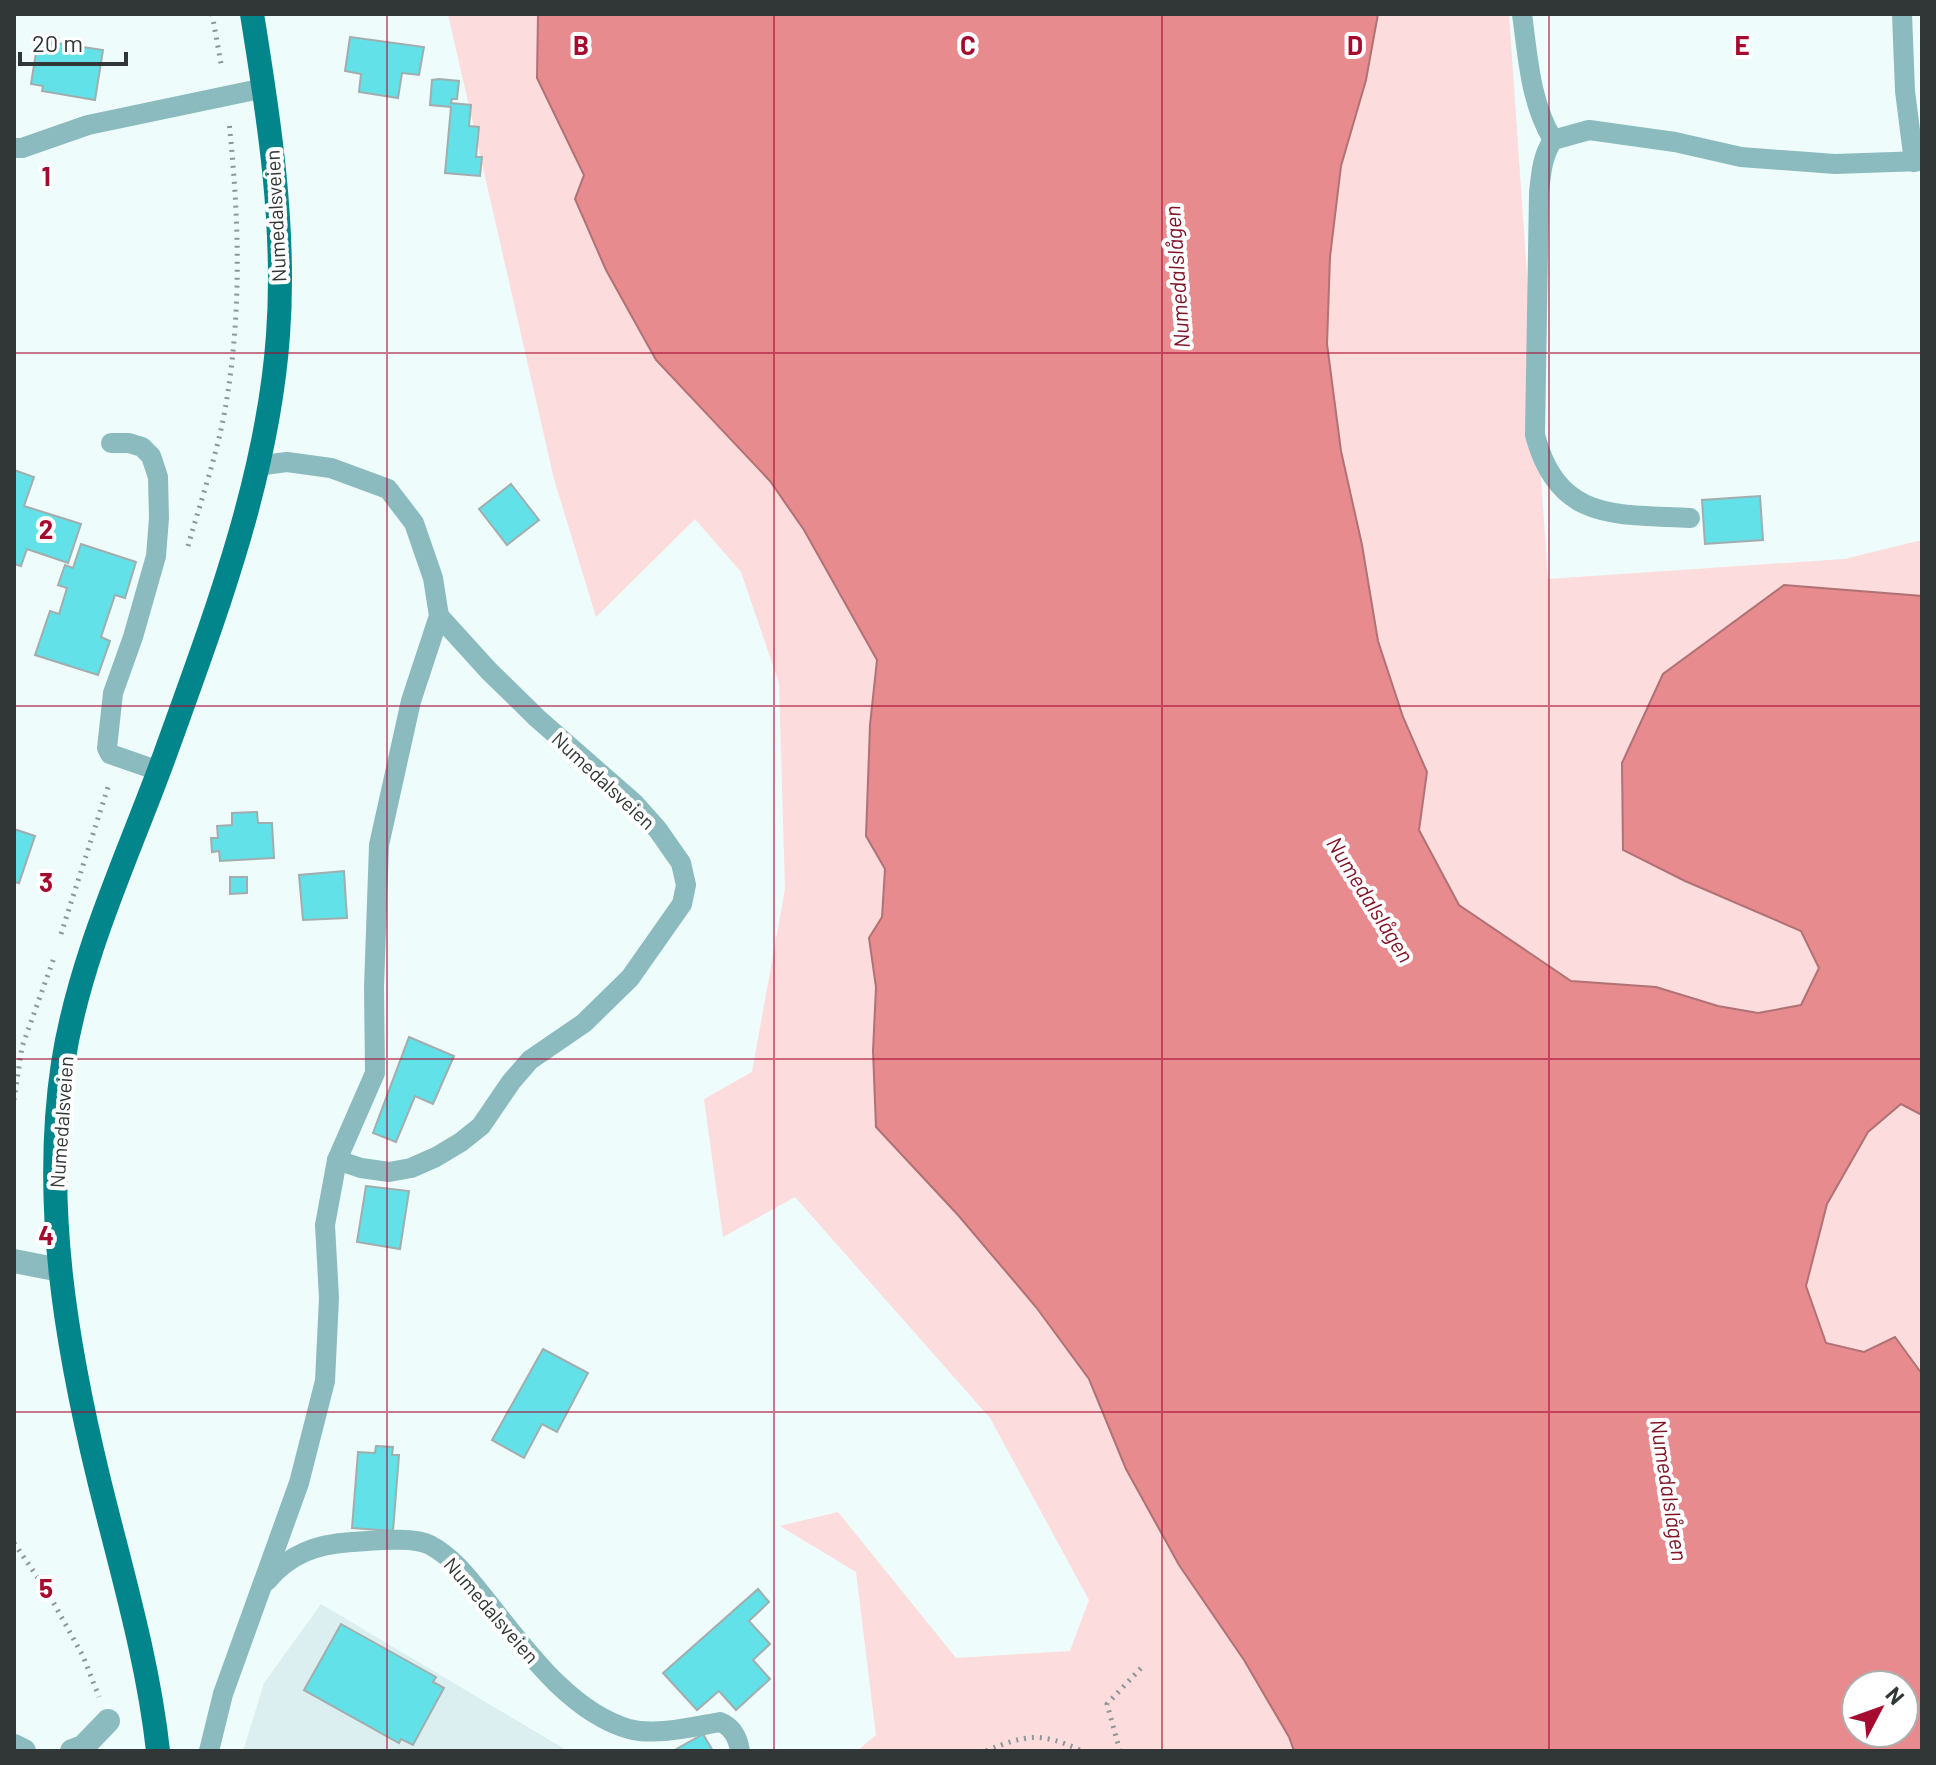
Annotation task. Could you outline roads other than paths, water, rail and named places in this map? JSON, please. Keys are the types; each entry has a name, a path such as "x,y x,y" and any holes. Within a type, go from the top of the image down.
{"main road":[{"name":"Numedalsveien","path":"158,1751 153,1701 141,1646 80,1396 60,1270 56,1139 64,1062 80,989 105,912 199,661 242,525 270,401 278,336 280,268 264,88 252,14"}],"street":[{"path":"14,1261 60,1270"},
{"path":"72,1751 83,1747 108,1721"},
{"path":"14,1746 24,1751"}],"lane":[{"path":"1522,14 1534,99 1540,119 1553,140"},
{"path":"1553,140 1589,130 1675,142 1741,157 1835,164 1918,161 1905,91 1902,14"},
{"path":"14,148 88,125 264,88"},
{"path":"1553,140 1541,169 1539,193 1535,435 1542,463 1555,484 1574,501 1625,514 1690,518"},
{"path":"111,443 142,447 151,456 158,477 159,518 156,556 113,693 107,748 110,754 159,771"},
{"name":"Numedalsveien","path":"209,1751 223,1694 299,1483 325,1381 329,1298 325,1225 337,1160 375,1073 374,957 379,845 401,739 439,616 433,578 414,523 388,489 331,468 287,462 256,466"},
{"name":"Numedalsveien","path":"337,1160 389,1172 411,1168 461,1142 481,1126 530,1060 584,1023 630,978 682,904 686,885 681,863 634,803 537,718 439,616"},
{"name":"Numedalsveien","path":"262,1587 280,1564 312,1547 397,1540 428,1543 457,1566 569,1695 601,1716 630,1729 658,1730 720,1722 732,1730 740,1751"}],"water":[{"name":"Numedalslågen","path":"538,14 1378,14 1366,80 1341,166 1330,257 1327,344 1341,451 1362,545 1378,641 1403,717 1427,772 1419,830 1459,905 1571,981 1656,987 1718,1006 1758,1013 1801,1005 1819,968 1801,931 1685,881 1623,850 1622,763 1663,674 1784,585 1922,596 1922,1115 1901,1104 1868,1132 1827,1204 1806,1286 1826,1343 1864,1352 1895,1337 1922,1374 1922,1751 1294,1751 1244,1660 1179,1565 1126,1469 1089,1379 1036,1307 958,1215 876,1127 873,1051 876,987 869,938 882,917 885,869 866,836 870,725 877,660 804,530 770,481 656,360 606,270 575,199 584,175 537,78"}]}
